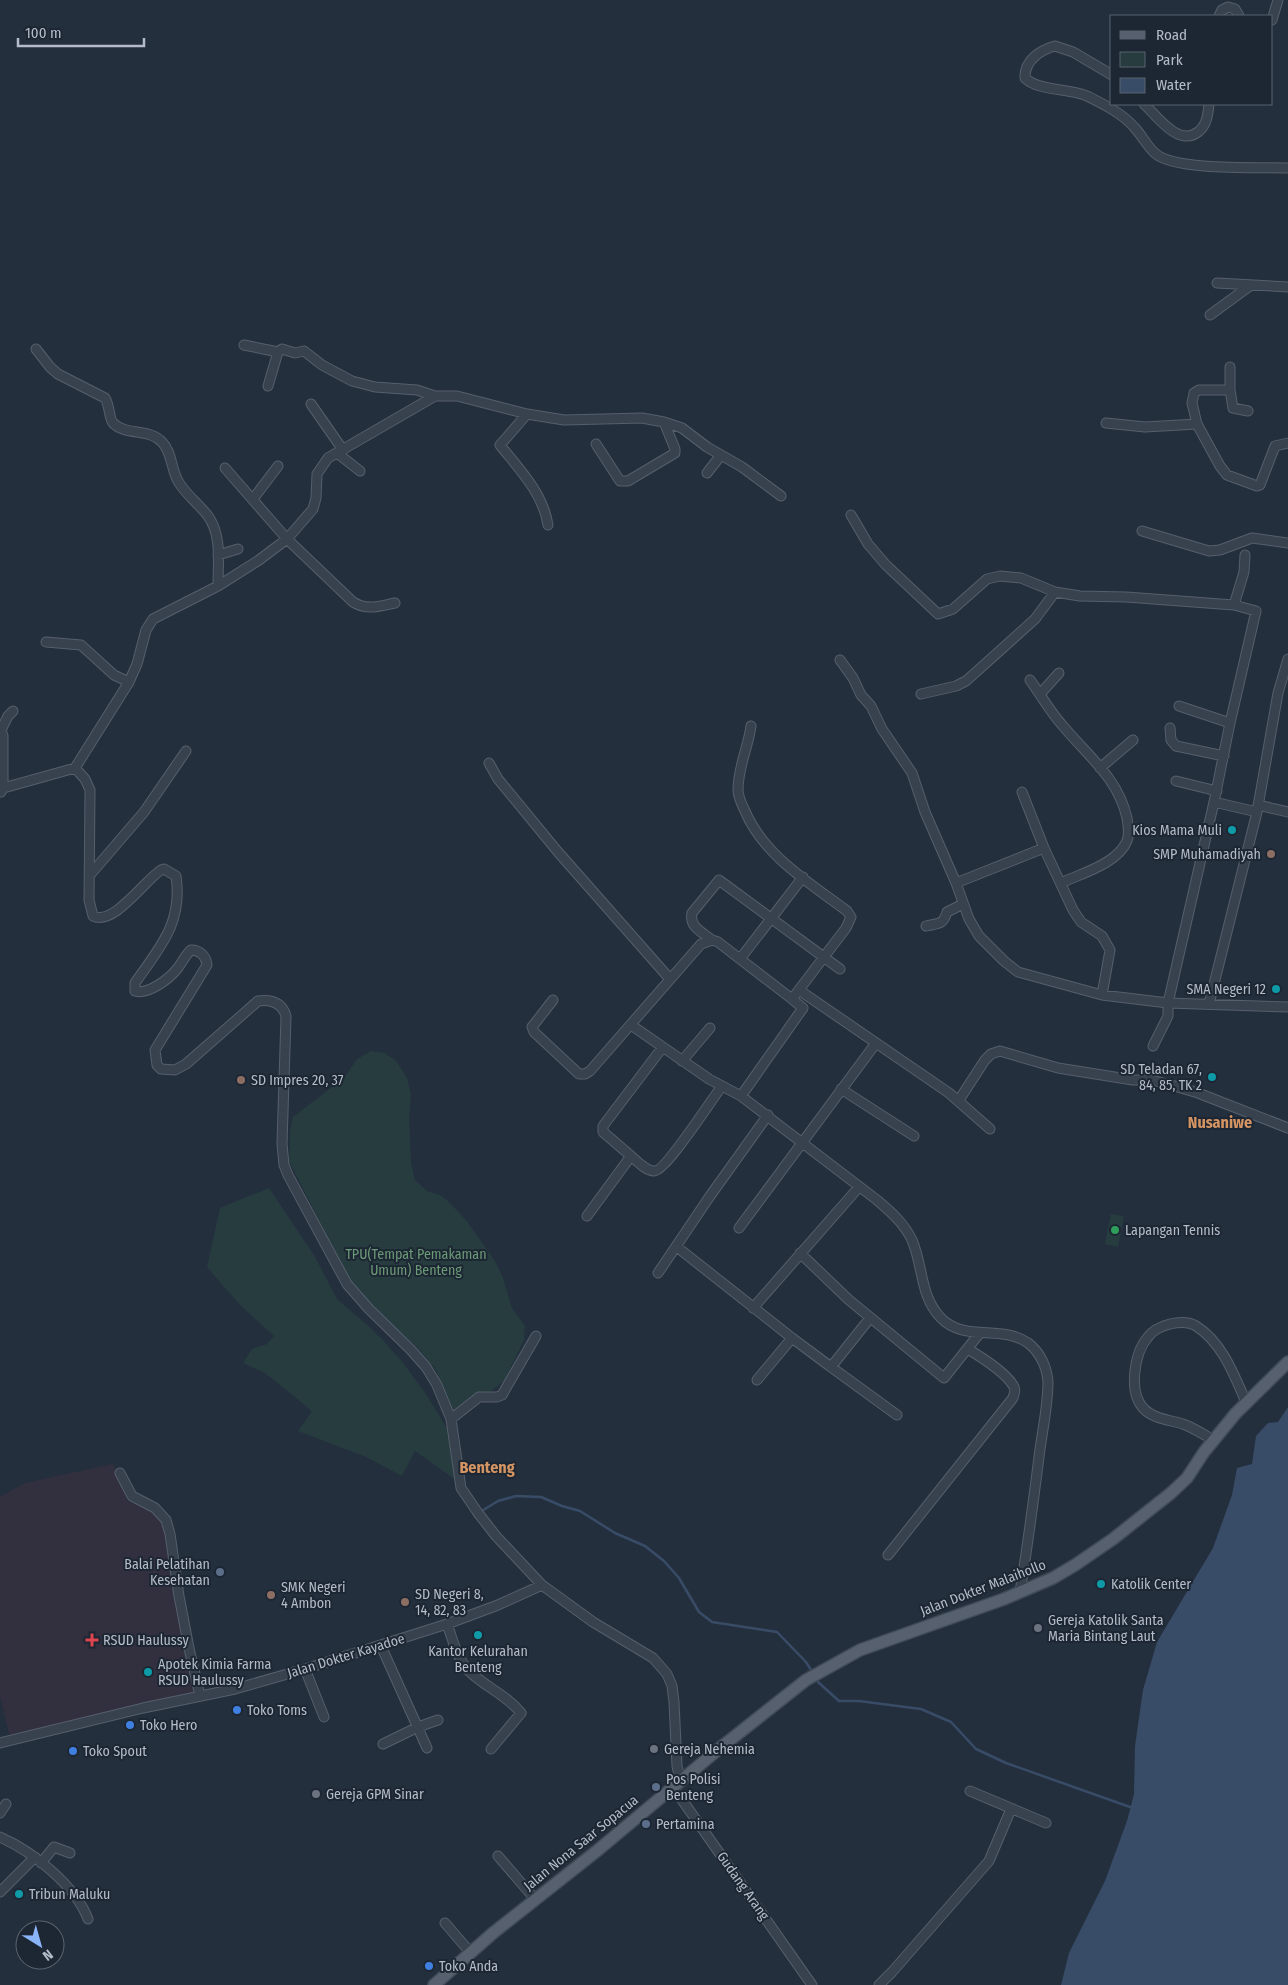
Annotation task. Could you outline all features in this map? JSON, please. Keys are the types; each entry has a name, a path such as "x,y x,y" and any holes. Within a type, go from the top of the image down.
{"main road":[{"name":"Jalan Dokter Malaihollo","path":"820,1671 866,1648 1020,1592 1053,1578 1075,1565 1140,1519 1187,1478 1213,1440 1246,1402 1288,1362"},
{"name":"Jalan Nona Saar Sopacua","path":"439,1984 470,1952 806,1680 820,1671"}],"street":[{"path":"1273,17 1278,0"},
{"path":"1220,15 1222,10 1228,7 1235,10 1238,15"},
{"path":"1110,74 1072,52 1055,46 1042,51 1030,61 1025,78 1035,85 1073,90 1118,113 1134,126 1161,158 1200,166 1288,168"},
{"path":"1145,105 1171,131 1182,136 1195,134 1202,129 1206,121 1209,105"},
{"path":"1217,283 1288,286"},
{"path":"1210,314 1251,285"},
{"path":"244,345 278,352 282,349 295,353 304,352 340,375 375,388 417,390 435,396 468,398 527,414 564,420 642,418 664,422 682,428 707,447 742,467 781,496"},
{"path":"36,349 58,374 105,398 109,405 110,419 116,425 132,431 151,434 162,442 167,450 178,481 213,524 217,535 218,586"},
{"path":"268,386 278,352"},
{"path":"1230,367 1232,408 1248,411"},
{"path":"1230,390 1199,390 1194,393 1192,403 1197,424 1227,475 1257,486 1263,482 1274,446 1288,443"},
{"path":"13,711 8,716 1,731 4,736 1,792 75,768 129,682 137,664 146,630 153,619 218,586 259,560 287,539 313,509 319,468 328,458 435,396"},
{"path":"311,404 340,451 360,471"},
{"path":"527,414 500,445 519,467 535,492 545,511 548,525"},
{"path":"596,444 617,478 620,481 628,481 675,453 664,422"},
{"path":"1106,423 1145,427 1197,424"},
{"path":"707,473 721,455"},
{"path":"253,499 278,466"},
{"path":"225,468 287,539 358,605 371,607 395,603"},
{"path":"852,515 868,544 886,566 938,614 953,609 987,579 1000,576 1012,576 1055,592 1080,596 1126,597 1234,605 1253,608 1256,612 1168,1003 1168,1016 1153,1046"},
{"path":"1142,531 1209,551 1220,550 1252,538 1288,543"},
{"path":"218,555 238,549"},
{"path":"1234,605 1244,572 1246,555"},
{"path":"921,694 956,686 966,681 1035,619 1055,592"},
{"path":"46,642 81,645 114,675 129,682"},
{"path":"1209,1004 1258,809 1278,693 1288,659"},
{"path":"840,660 853,678 861,696 871,706 882,729 912,774 925,812 973,928 1011,968 1032,976 1102,995 1168,1003 1288,1007"},
{"path":"1040,694 1060,672"},
{"path":"1030,680 1063,727 1115,786 1124,805 1129,832 1127,841 1112,858 1096,868 1061,883"},
{"path":"1278,693 1288,683"},
{"path":"1179,706 1230,723"},
{"path":"751,726 740,771 738,792 740,801 762,842 780,860 848,911 851,917 846,928 792,999"},
{"path":"1170,728 1171,740 1176,746 1224,756"},
{"path":"1100,768 1133,740"},
{"path":"89,876 144,812 186,751"},
{"path":"489,763 498,779 558,852 670,979"},
{"path":"75,768 85,779 90,790 89,900 91,912 98,918 106,917 116,912 161,870 164,869 176,876 177,901 171,927 157,952 135,983 135,991 144,992 167,978 177,969 191,950 199,952 207,964 154,1050 157,1065 161,1069 175,1070 186,1064 258,1001 271,1000 283,1008 286,1016 282,1136 285,1171 347,1284 369,1309 407,1345 426,1368 443,1396 454,1434 459,1479 465,1494 496,1536 542,1586 593,1622 653,1658 667,1674 672,1686 674,1702 677,1784"},
{"path":"1176,781 1217,791"},
{"path":"1022,792 1044,848 1076,917 1102,936 1110,950 1102,995"},
{"path":"1214,802 1288,812"},
{"path":"956,883 1044,848"},
{"path":"740,959 803,877"},
{"path":"803,1008 693,925 691,920 692,913 719,880 840,968"},
{"path":"926,926 943,922 946,919 947,912 963,904"},
{"path":"553,1000 532,1027 534,1032 579,1074 585,1074 590,1071 701,944 712,940"},
{"path":"799,990 959,1100 990,1128"},
{"path":"741,1096 810,998"},
{"path":"631,1025 682,1062 741,1096 768,1115 878,1200 907,1230 917,1256 932,1308 951,1326 979,1334 1009,1334 1027,1342 1041,1357 1048,1382 1034,1501 1020,1592"},
{"path":"682,1062 710,1028"},
{"path":"739,1228 876,1043"},
{"path":"662,1048 602,1128 604,1134 649,1170 655,1172 660,1170 722,1086"},
{"path":"959,1100 985,1060 991,1054 1000,1051 1058,1068 1132,1080 1151,1080 1171,1085 1198,1093 1288,1128"},
{"path":"841,1090 914,1136"},
{"path":"658,1274 710,1196 768,1115"},
{"path":"587,1216 631,1156"},
{"path":"753,1308 859,1187"},
{"path":"677,1247 792,1338 897,1414"},
{"path":"800,1253 870,1318 944,1378 979,1334"},
{"path":"831,1367 870,1318"},
{"path":"1213,1440 1194,1429 1157,1416 1142,1407 1135,1389 1136,1376 1139,1352 1148,1336 1165,1325 1176,1322 1191,1323 1197,1327 1221,1352 1229,1364 1246,1402"},
{"path":"451,1419 479,1397 498,1397 502,1395 536,1336"},
{"path":"757,1380 792,1338"},
{"path":"888,1555 1013,1398 1015,1391 1013,1386 1002,1373 968,1348"},
{"path":"120,1473 132,1496 155,1508 166,1520 170,1534 179,1596 200,1696"},
{"name":"Jalan Dokter Kayadoe","path":"0,1743 143,1708 234,1689 381,1646 447,1624 542,1586"},
{"path":"447,1624 461,1659 468,1670 512,1704 521,1714 492,1749"},
{"path":"381,1646 428,1748"},
{"path":"305,1668 324,1717"},
{"path":"383,1744 418,1727 438,1720"},
{"name":"Gudang Arang","path":"677,1784 812,1985"},
{"path":"970,1791 1046,1823"},
{"path":"0,1813 6,1804"},
{"path":"878,1985 892,1972 989,1861 1011,1809"},
{"path":"0,1837 26,1850 38,1860 77,1898 88,1918"},
{"path":"0,1892 54,1848 70,1853"},
{"path":"498,1856 535,1900"},
{"path":"444,1923 470,1952"}],"shaded area":[{"name":"RSUD Haulussy","path":"113,1464 128,1502 152,1510 167,1527 169,1554 194,1693 10,1737 0,1696 0,1497 25,1483"}],"green space":[{"name":"TPU(Tempat Pemakaman Umum) Benteng","path":"371,1051 385,1053 396,1061 407,1078 411,1094 409,1118 411,1163 415,1180 427,1191 440,1195 448,1201 466,1220 495,1261 503,1278 512,1308 525,1326 524,1340 504,1381 457,1417 448,1401 436,1370 416,1346 373,1311 349,1279 289,1161 290,1130 293,1117 344,1078 357,1059"},
{"path":"269,1188 314,1255 337,1299 383,1340 426,1394 451,1435 456,1480 415,1451 402,1476 366,1457 298,1431 312,1411 265,1373 243,1363 252,1349 267,1344 274,1336 240,1305 207,1267 220,1208"},
{"name":"Lapangan Tennis","path":"1111,1214 1124,1216 1118,1247 1105,1244"}],"water":[{"path":"1288,1407 1288,1985 1061,1985 1069,1953 1105,1881 1127,1821 1134,1794 1135,1746 1143,1690 1157,1642 1213,1548 1232,1495 1237,1468 1252,1464 1256,1436 1268,1423 1278,1422"}],"waterway":[{"path":"480,1512 498,1501 516,1496 541,1497 580,1511 615,1533 645,1546 664,1561 679,1578 699,1612 712,1622 777,1632 806,1662 813,1673"},
{"path":"815,1678 839,1701 859,1701 921,1709 951,1722 976,1749 1006,1763 1130,1807"}],"place":[{"name":"Kios Mama Muli","path":"1232,830"},
{"name":"SMP Muhamadiyah","path":"1271,854"},
{"name":"SMA Negeri 12","path":"1276,989"},
{"name":"SD Teladan 67, 84, 85, TK 2","path":"1212,1077"},
{"name":"SD Impres 20, 37","path":"241,1080"},
{"name":"Lapangan Tennis","path":"1115,1230"},
{"name":"Balai Pelatihan Kesehatan","path":"220,1572"},
{"name":"Katolik Center","path":"1101,1584"},
{"name":"SMK Negeri 4 Ambon","path":"271,1595"},
{"name":"SD Negeri 8, 14, 82, 83","path":"405,1602"},
{"name":"Gereja Katolik Santa Maria Bintang Laut","path":"1038,1628"},
{"name":"Kantor Kelurahan Benteng","path":"478,1635"},
{"name":"RSUD Haulussy","path":"92,1640"},
{"name":"Apotek Kimia Farma RSUD Haulussy","path":"148,1672"},
{"name":"Toko Toms","path":"237,1710"},
{"name":"Toko Hero","path":"130,1725"},
{"name":"Gereja Nehemia","path":"654,1749"},
{"name":"Toko Spout","path":"73,1751"},
{"name":"Pos Polisi Benteng","path":"656,1787"},
{"name":"Gereja GPM Sinar","path":"316,1794"},
{"name":"Pertamina","path":"646,1824"},
{"name":"Tribun Maluku","path":"19,1894"},
{"name":"Toko Anda","path":"429,1966"}],"district":[{"name":"Nusaniwe","path":"1220,1122"},
{"name":"Benteng","path":"487,1467"}]}
